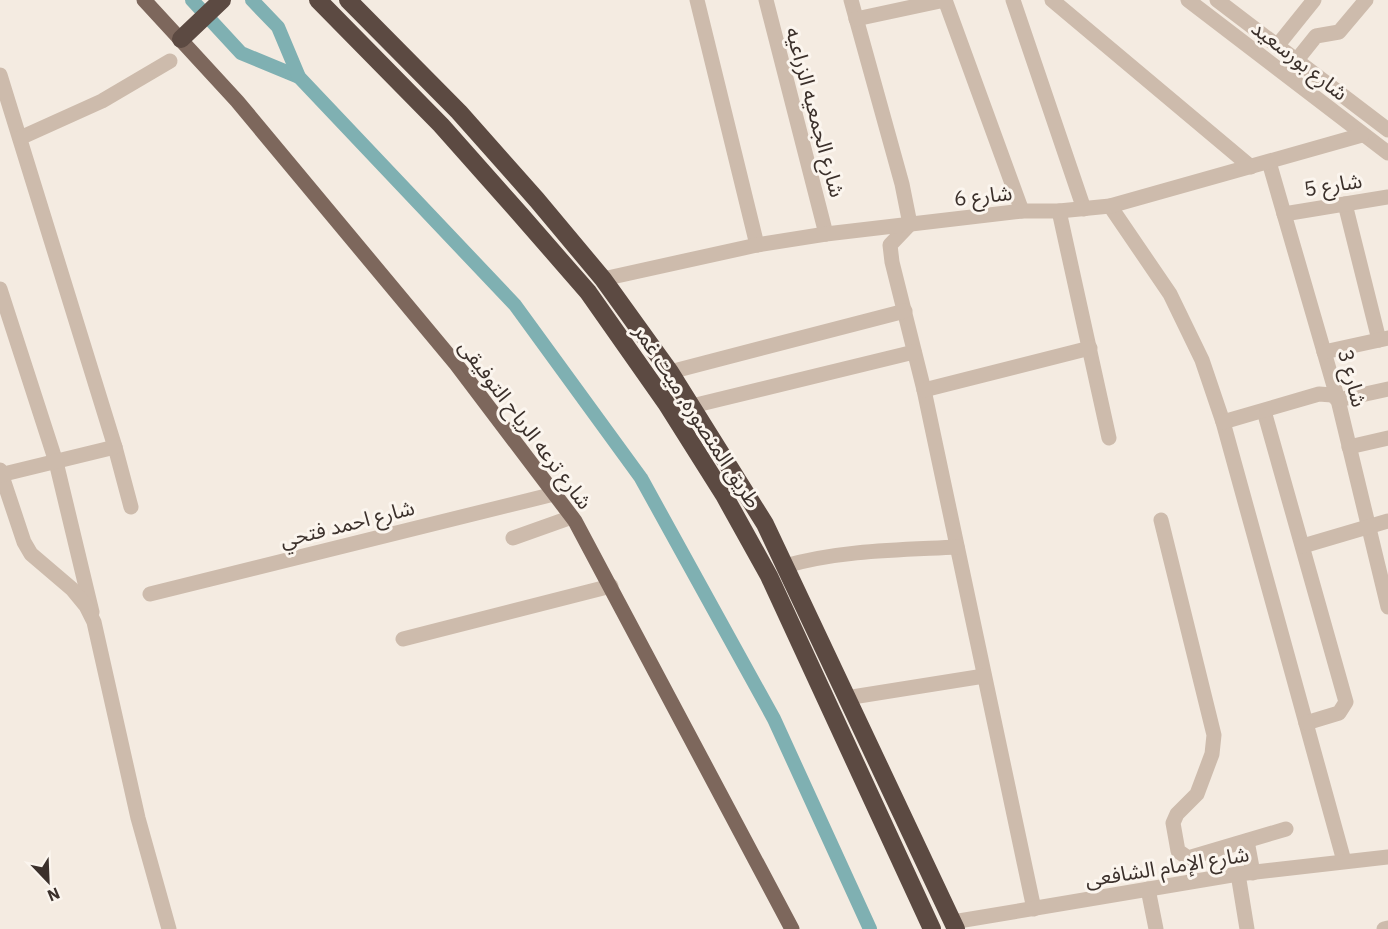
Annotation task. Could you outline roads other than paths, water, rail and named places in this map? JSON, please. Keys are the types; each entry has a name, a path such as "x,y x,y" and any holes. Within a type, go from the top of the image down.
{"highway":[{"path":"181,39 222,0"},
{"name":"طريق المنصوره, ميت غمر","path":"318,0 441,125 588,292 666,403 748,535 796,632 932,929"},
{"name":"طريق المنصوره, ميت غمر","path":"348,0 459,112 603,279 670,372 753,504 785,566 955,926"},
{"path":"588,292 603,279"}],"main road":[{"name":"شارع ترعه الرياح التوفيقى","path":"144,0 237,101 456,364 572,517 611,586 792,929"}],"street":[{"path":"697,0 757,245"},
{"name":"شارع الجمعيه الزراعيه","path":"766,0 826,234"},
{"path":"850,0 902,184 910,224 890,245 924,390 1034,909"},
{"path":"856,19 945,0 1022,211"},
{"path":"1013,0 1084,209"},
{"path":"1052,0 1251,167"},
{"name":"شارع بورسعيد","path":"1188,0 1388,153"},
{"name":"شارع بورسعيد","path":"1217,0 1388,130"},
{"path":"1277,46 1314,0"},
{"path":"1296,61 1316,36 1334,34 1344,28 1366,0"},
{"path":"20,138 102,101 170,61"},
{"path":"0,75 115,447 131,507"},
{"name":"شارع 6","path":"603,279 757,245 826,234 1022,211 1059,211 1110,206 1362,135"},
{"name":"شارع 3","path":"1269,162 1338,400 1387,599"},
{"name":"شارع 5","path":"1284,214 1388,196"},
{"path":"1324,352 1384,339 1345,204"},
{"path":"1110,206 1170,294 1202,360 1223,422 1344,861"},
{"path":"1059,211 1109,438"},
{"path":"0,289 56,462 82,562 138,818 169,929"},
{"path":"670,372 905,311"},
{"path":"924,390 1090,348"},
{"path":"692,406 915,352"},
{"path":"1223,422 1319,394 1332,395 1338,400 1388,389"},
{"path":"1264,411 1346,702 1340,713 1306,723"},
{"path":"1349,447 1388,439"},
{"path":"94,622 86,606 72,589 31,554 24,542 0,473 115,447"},
{"name":"شارع احمد فتحي","path":"150,594 554,494"},
{"path":"513,538 572,517"},
{"path":"1161,520 1214,741 1212,754 1197,794 1174,818 1172,828 1176,847 1180,854 1188,858 1286,829"},
{"path":"1303,546 1388,520"},
{"path":"785,566 812,558 849,553 957,547"},
{"path":"403,639 611,586"},
{"path":"846,698 984,676"},
{"path":"1247,841 1247,929"},
{"name":"شارع الإمام الشافعى","path":"955,926 1034,909 1246,873 1388,857"},
{"path":"1149,889 1156,929"}],"waterway":[{"path":"192,0 241,53 299,77"},
{"path":"252,0 278,27 299,77 515,305 641,478 774,719 870,929"}]}
